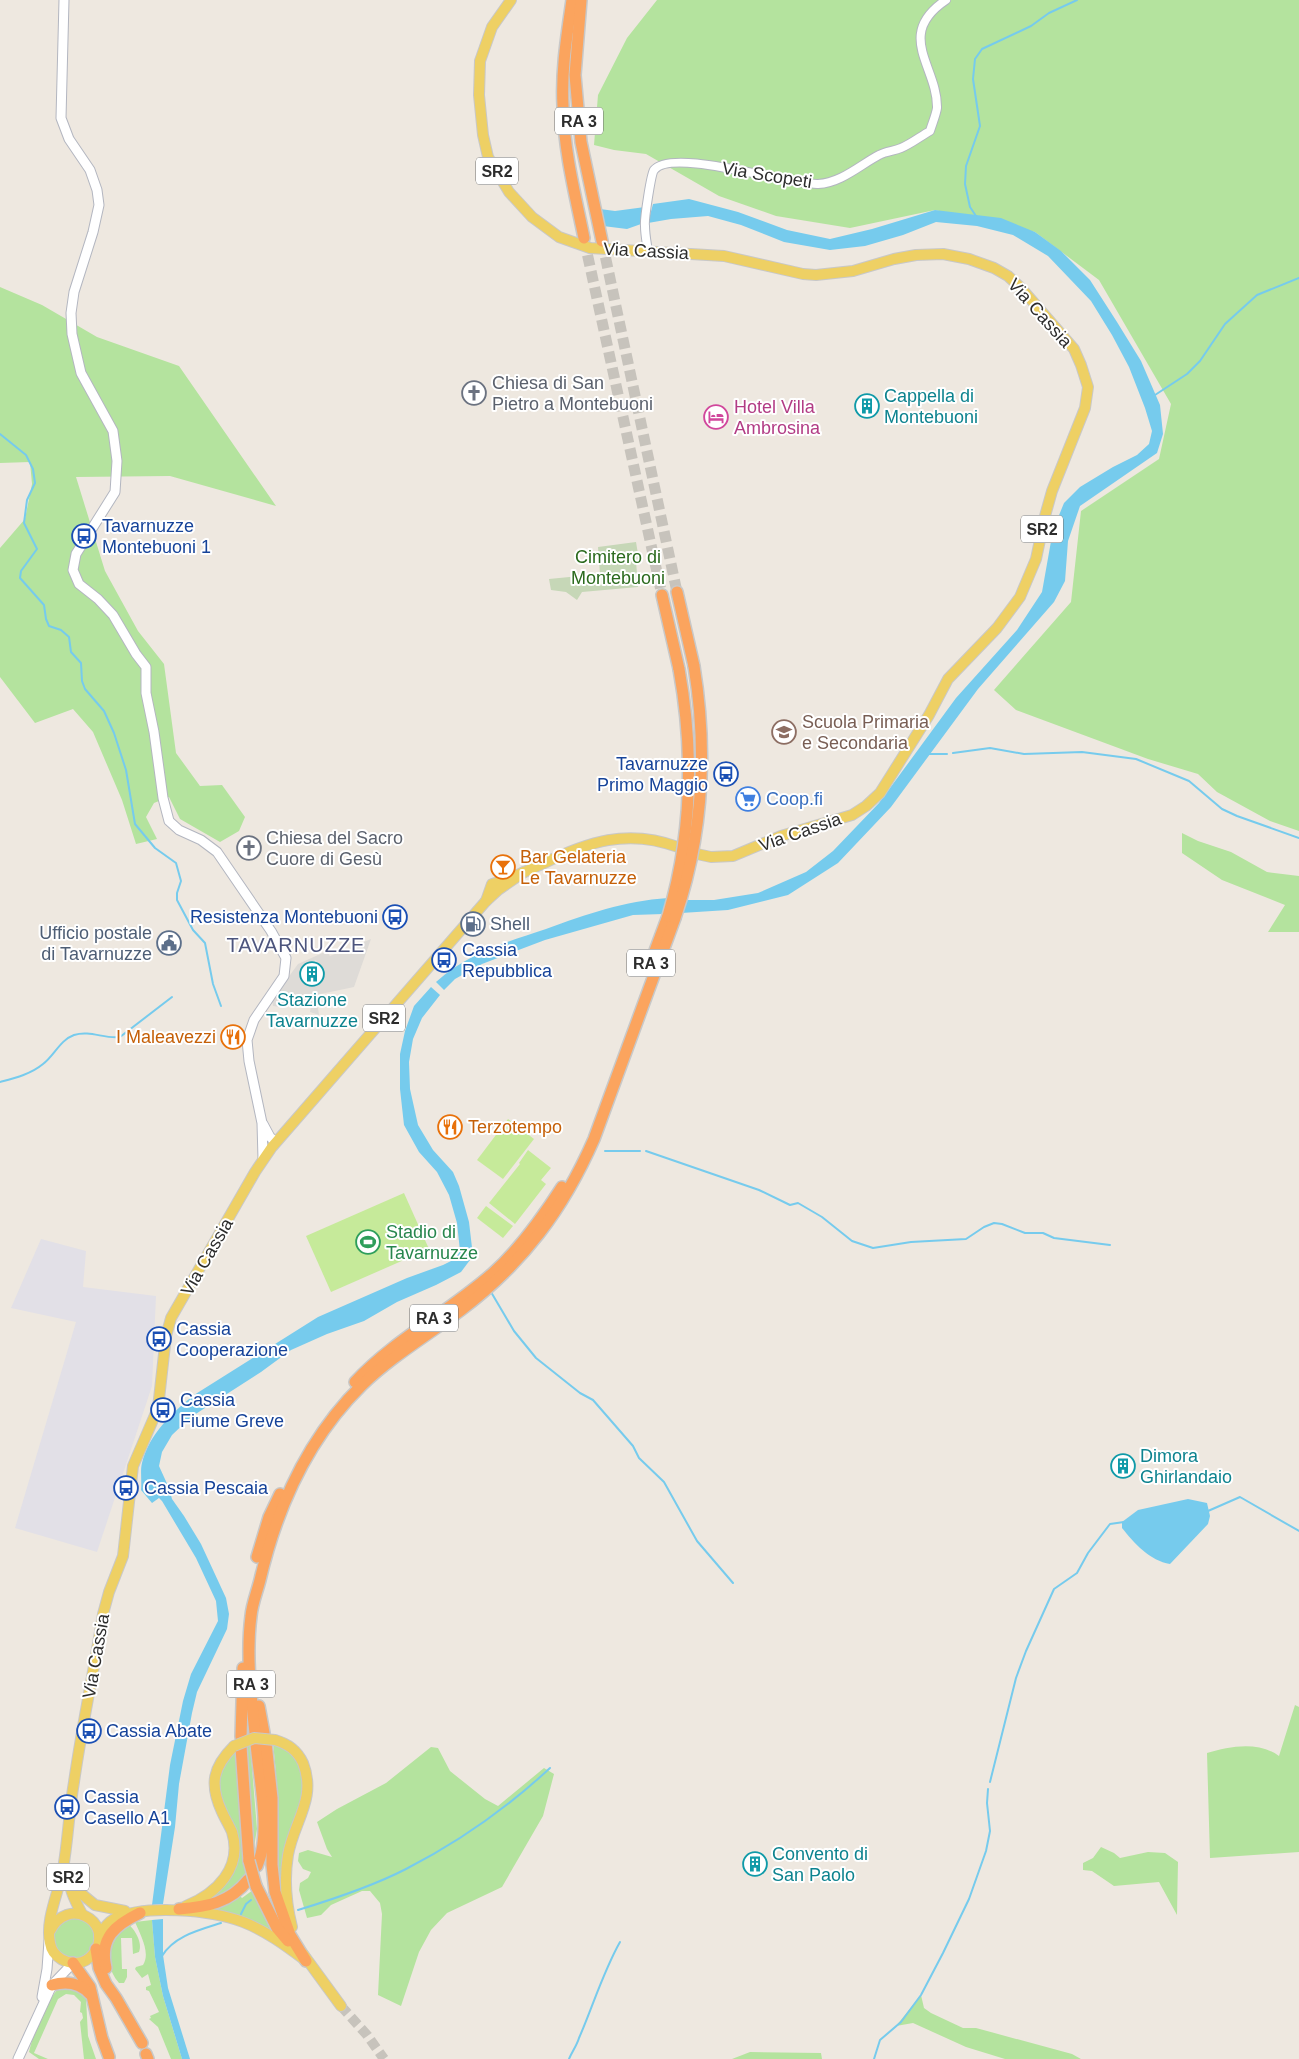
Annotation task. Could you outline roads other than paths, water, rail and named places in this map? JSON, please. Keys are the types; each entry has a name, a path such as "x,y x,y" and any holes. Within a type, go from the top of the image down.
{"highway":[{"name":"RA 3","path":"572,0 563,70 563,106 566,147 584,238"},
{"name":"RA 3","path":"581,0 575,58 581,142 602,241"},
{"name":"RA 3","path":"253,1864 260,1858 263,1839 263,1739 249,1660 250,1595 262,1539 285,1483 307,1443 341,1398 367,1370 393,1347 456,1303 494,1272 539,1223 574,1168 633,1024 692,861 701,789 702,727 694,666 676,592"},
{"name":"RA 3","path":"662,595 679,669 687,728 689,788 682,859 672,917"},
{"path":"250,1634 243,1668 239,1743 253,1864 252,1883 277,1928 306,1961"},
{"path":"263,1739 272,1798 272,1858 275,1892 290,1935 306,1961"},
{"path":"179,1910 200,1908 219,1903 252,1883"},
{"path":"116,1998 105,1966 104,1958 107,1940 116,1926 140,1913"},
{"path":"96,1950 102,1976 109,1991 116,1998 145,2052"},
{"path":"73,1963 90,1987 99,2029 109,2057"},
{"path":"52,1985 75,1984 88,1991 93,1997"}],"main road":[{"path":"64,0 61,118 69,140 90,170 97,190 98,205 93,232 74,292 72,334 81,373 112,431 117,461 116,489 107,507 76,554 73,563 74,577 79,584 106,606 146,667 146,693 154,732 163,798 169,821 178,830 201,840 217,852 281,947 286,958 287,965 284,976 257,1015 248,1033 246,1045 262,1128 263,1159"},
{"name":"Via Cassia","path":"511,0 492,27 480,60 479,95 483,136 488,157 509,192 532,217 559,237 590,248 724,256 802,274 816,275 853,271 894,259 916,255 943,254 969,259 994,268 1008,276 1021,288 1074,349 1088,387 1085,408 1052,491 1036,559 1020,597 997,628 948,679 925,722 880,793 866,806 852,815 781,836 733,856 711,857 697,854"},
{"name":"Via Cassia","path":"50,1936 50,1920 62,1878 78,1756 104,1614 109,1592 123,1556 133,1466 158,1408 169,1323 263,1159 495,889 524,872 571,850 618,838 645,837 678,847"},
{"path":"262,1128 274,1145"},
{"path":"179,1910 207,1896 216,1889 224,1881 232,1864 234,1847 232,1833 221,1811 214,1788 217,1769 221,1760 239,1743 254,1738 285,1743 301,1758 308,1782 308,1794 291,1841 286,1873 288,1910 294,1935 306,1961 341,2006"},
{"name":"Via Cassia","path":"68,1837 68,1882 70,1891 84,1915 95,1924 99,1936"},
{"path":"68,1872 78,1891 95,1906 140,1913"},
{"path":"96,1950 99,1936 113,1920 140,1913 179,1910 242,1922 266,1933 306,1961"},
{"path":"84,1915 125,1911"},
{"name":"SR2","path":"39,2010 47,1969 50,1936 54,1924 66,1914 84,1915"},
{"path":"50,1936 52,1949 57,1956 64,1961 73,1963"},
{"name":"SR2","path":"18,2059 52,1985 73,1963 89,1958 96,1950"}],"street":[{"name":"Via Scopeti","path":"648,252 645,220 651,174 655,168 664,164 672,162 696,164 818,184 840,178 881,154 901,148 930,131 937,109 921,54 920,37 926,19 938,5 946,0"}],"water":[{"path":"689,199 738,212 787,230 830,239 872,229 935,210 1001,218 1035,232 1061,251 1090,280 1117,322 1141,361 1160,405 1163,434 1157,453 1080,506 1068,541 1065,581 1054,602 978,689 891,807 838,863 788,895 728,910 681,913 685,900 714,900 758,893 806,872 833,851 879,803 956,698 1017,630 1042,592 1053,530 1064,503 1080,487 1137,455 1149,444 1152,431 1129,367 1091,301 1048,256 1013,235 977,226 936,222 903,235 865,246 830,250 784,242 741,225 708,216 648,223 653,204"},
{"path":"645,207 641,224 627,229 603,226 600,209 615,211"},
{"path":"668,898 663,914 633,915 545,940 482,964 455,979 444,990 436,982 462,963 502,944 606,909 636,902"},
{"path":"431,987 440,995 422,1018 413,1039 409,1062 410,1089 418,1125 433,1150 453,1172 459,1186 469,1222 473,1256 461,1272 436,1285 397,1302 364,1321 327,1334 291,1350 261,1372 191,1417 172,1435 162,1452 159,1466 172,1499 201,1544 226,1598 229,1614 227,1629 197,1692 179,1784 175,1827 163,1904 152,1905 170,1765 183,1701 191,1674 218,1621 216,1601 196,1558 162,1501 159,1498 152,1503 141,1490 141,1469 145,1452 163,1424 194,1395 318,1317 407,1278 443,1265 455,1259 460,1251 457,1223 449,1195 437,1172 419,1152 404,1125 400,1089 400,1054 405,1031 414,1006"},
{"path":"1188,1499 1207,1503 1210,1516 1208,1524 1170,1564 1149,1555 1122,1528 1122,1522 1138,1510"},
{"path":"163,1919 163,1955 168,1988 190,2059 182,2059 163,1996 155,1957 152,1920"}],"waterway":[{"path":"976,216 970,207 965,184 966,166 980,126 973,79 975,59 982,49 1031,26 1049,13 1077,0"},
{"path":"1155,395 1187,374 1200,361 1225,324 1257,295 1299,278"},
{"path":"0,434 26,455 33,469 35,483 27,500 24,523 37,549 21,571 20,578 44,605 49,626 61,630 69,637 71,652 81,663 82,681 85,689 104,711 114,733 126,770 135,824 155,848 176,863 181,881 177,900 193,930 205,943 213,984 221,1006"},
{"path":"953,753 990,748 1024,754 1082,752 1136,759 1189,781 1222,809 1299,838"},
{"path":"927,754 947,754"},
{"path":"0,1082 23,1075 38,1067 47,1061 61,1044 74,1035 86,1033 120,1037 172,997"},
{"path":"605,1151 640,1151"},
{"path":"646,1151 759,1190 790,1205 798,1203 822,1217 852,1241 873,1248 911,1242 966,1239 994,1223 1002,1224 1025,1233 1043,1233 1054,1238 1110,1245"},
{"path":"491,1292 514,1331 536,1358 580,1393 593,1400 633,1446 639,1458 664,1482 697,1541 733,1583"},
{"path":"1208,1511 1240,1497 1299,1531"},
{"path":"990,1782 1016,1678 1054,1589 1077,1573 1088,1553 1110,1524 1124,1522"},
{"path":"298,1910 367,1887 426,1859 464,1836 500,1810 550,1768"},
{"path":"874,2059 880,2040 901,2022 921,1995 969,1899 986,1851 990,1831 987,1803 988,1789"},
{"path":"241,1914 246,1904 251,1900"},
{"path":"162,1956 173,1943 180,1939 196,1931 221,1923"},
{"path":"569,2059 608,1965 620,1942"}],"tunnel":[{"path":"584,239 662,595"},
{"path":"602,241 677,592"},
{"path":"341,2006 367,2035 384,2059"}],"place":[{"name":"Chiesa di San Pietro a Montebuoni","path":"474,393"},
{"name":"Cappella di Montebuoni","path":"867,406"},
{"name":"Hotel Villa Ambrosina","path":"716,417"},
{"name":"Tavarnuzze Montebuoni 1","path":"84,536"},
{"name":"Scuola Primaria e Secondaria","path":"784,732"},
{"name":"Tavarnuzze Primo Maggio","path":"726,774"},
{"name":"Coop.fi","path":"748,799"},
{"name":"Chiesa del Sacro Cuore di Gesù","path":"249,848"},
{"name":"Bar Gelateria Le Tavarnuzze","path":"503,867"},
{"name":"Resistenza Montebuoni","path":"395,917"},
{"name":"Shell","path":"473,924"},
{"name":"Ufficio postale di Tavarnuzze","path":"169,943"},
{"name":"Cassia Repubblica","path":"444,960"},
{"name":"Stazione Tavarnuzze","path":"312,974"},
{"name":"I Maleavezzi","path":"233,1037"},
{"name":"Terzotempo","path":"450,1127"},
{"name":"Stadio di Tavarnuzze","path":"368,1242"},
{"name":"Cassia Cooperazione","path":"159,1339"},
{"name":"Cassia Fiume Greve","path":"163,1410"},
{"name":"Dimora Ghirlandaio","path":"1123,1466"},
{"name":"Cassia Pescaia","path":"126,1488"},
{"name":"Cassia Abate","path":"89,1731"},
{"name":"Cassia Casello A1","path":"67,1807"},
{"name":"Convento di San Paolo","path":"755,1864"}],"district":[{"name":"TAVARNUZZE","path":"296,945"}],"park label":[{"name":"Cimitero di Montebuoni","path":"618,567"}]}
